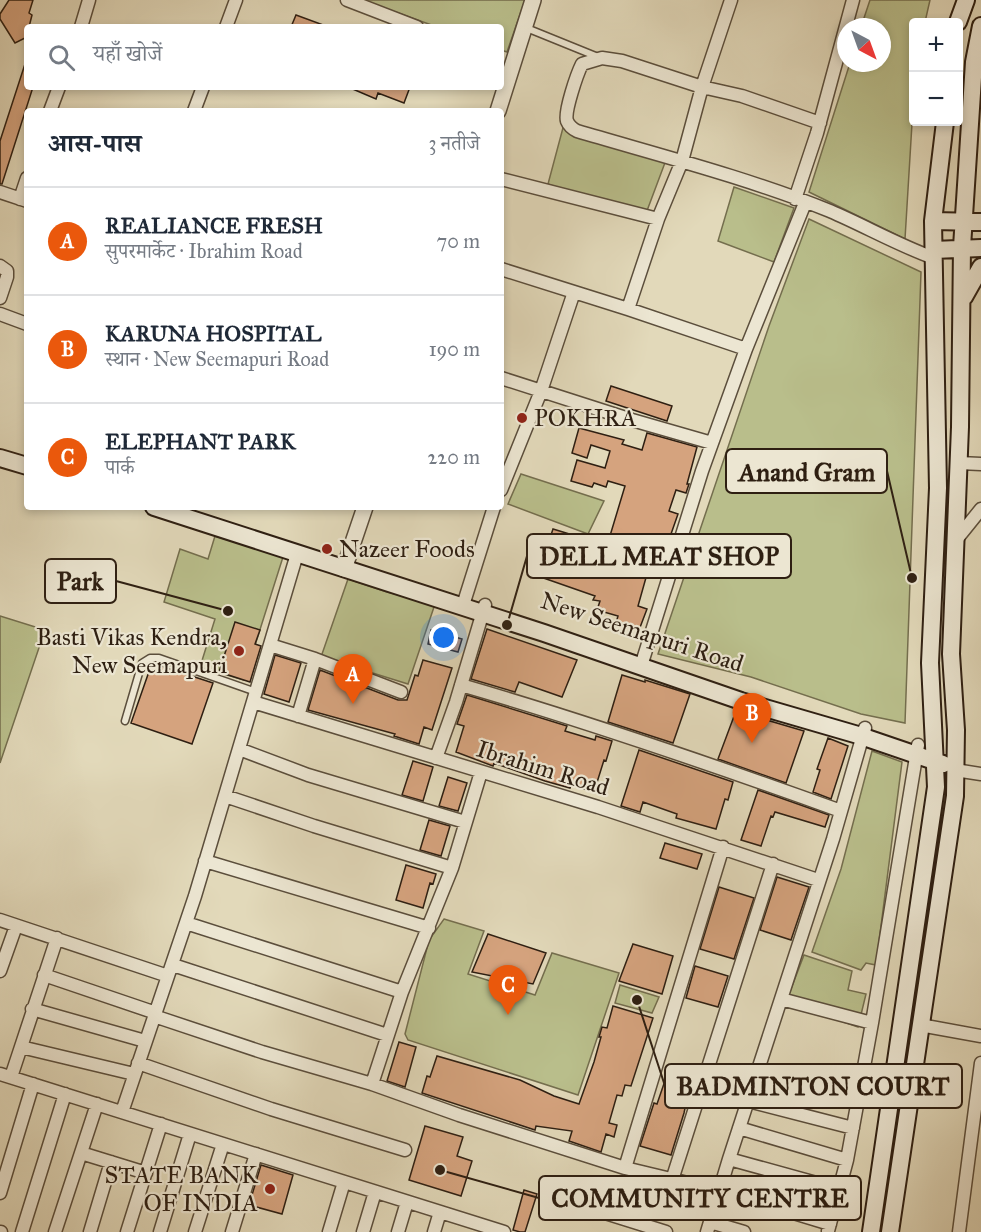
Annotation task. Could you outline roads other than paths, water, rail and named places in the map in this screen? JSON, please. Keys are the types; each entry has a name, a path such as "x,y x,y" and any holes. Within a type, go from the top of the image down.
{"main road":[{"path":"959,18 966,0"},
{"path":"890,1232 955,796 956,730 951,654 959,463 962,248 973,222 974,62 981,26"},
{"path":"871,1232 936,787 925,752 938,488 933,221 945,126"},
{"path":"933,221 973,222"},
{"path":"934,254 962,248 981,248"},
{"path":"962,303 981,267"},
{"path":"0,451 24,458"},
{"path":"0,458 24,465"},
{"name":"New Seemapuri Road","path":"163,510 297,554 465,599 483,609"},
{"name":"New Seemapuri Road","path":"186,510 345,565 955,763"}],"street":[{"path":"82,24 89,0"},
{"path":"227,24 236,0"},
{"path":"347,0 409,24"},
{"path":"504,78 507,62 524,27 533,0"},
{"path":"628,309 658,219 682,161 702,87 731,0"},
{"path":"643,662 712,442 800,201 853,0"},
{"path":"820,123 742,96 702,87 622,61 602,58 582,64 567,117 571,128 735,177 831,212 906,248 934,254"},
{"path":"51,108 58,90"},
{"path":"195,108 201,90"},
{"path":"499,108 502,90"},
{"path":"504,180 658,219"},
{"path":"0,192 24,200"},
{"path":"0,266 7,271 0,298"},
{"path":"504,269 746,350"},
{"path":"504,483 541,391 574,292"},
{"path":"0,314 24,323"},
{"path":"504,379 632,420 712,442"},
{"path":"959,463 981,464"},
{"path":"956,540 981,508"},
{"path":"345,565 364,510"},
{"path":"465,599 493,510"},
{"path":"123,1112 186,923 297,554"},
{"path":"436,758 461,685 483,609"},
{"path":"270,645 315,659 401,692"},
{"path":"298,716 315,659"},
{"path":"461,685 555,713 841,811"},
{"name":"Ibrahim Road","path":"254,697 298,716 723,847 818,880"},
{"path":"744,1232 709,1227 864,732"},
{"path":"239,749 308,775 465,822"},
{"path":"44,975 262,1052 372,1084 459,1115 625,1168 721,1191 829,1228 847,1160 925,752"},
{"path":"955,763 981,774"},
{"path":"372,1084 402,992 452,868 482,772"},
{"path":"225,796 452,868"},
{"path":"625,1168 723,847"},
{"path":"205,861 429,928"},
{"path":"672,1180 773,864"},
{"path":"0,920 232,986 387,1035"},
{"path":"186,923 402,992"},
{"path":"0,971 16,926"},
{"path":"57,938 21,1047 3,1076 440,1212 468,1227 502,1232"},
{"path":"781,999 872,1023"},
{"path":"32,1009 145,1041"},
{"path":"920,1025 981,1036"},
{"path":"21,1047 136,1069 405,1150"},
{"path":"959,1232 981,1063"},
{"path":"0,1193 33,1084"},
{"path":"22,1232 65,1094"},
{"path":"748,1101 853,1128"},
{"path":"55,1232 97,1104"},
{"path":"127,1232 161,1124"},
{"path":"739,1128 847,1160"},
{"path":"160,1232 190,1134"},
{"path":"195,1232 223,1144"},
{"path":"81,1153 146,1173"},
{"path":"232,1232 256,1154"},
{"path":"729,1159 838,1189"},
{"path":"90,1232 111,1162"},
{"path":"329,1232 344,1182"},
{"path":"363,1232 375,1192"},
{"path":"554,1197 666,1232"},
{"path":"398,1232 407,1202"},
{"path":"434,1232 440,1212"}],"lane":[{"path":"524,27 602,58"},
{"path":"125,721 142,663 150,658 159,658 254,697"}],"place":[{"name":"POKHRA","path":"522,418"},
{"name":"Nazeer Foods","path":"327,549"},
{"name":"Anand Gram","path":"912,578"},
{"name":"Park","path":"228,611"},
{"name":"DELL MEAT SHOP","path":"507,625"},
{"name":"Basti Vikas Kendra, New Seemapuri","path":"239,651"},
{"name":"REALIANCE FRESH","path":"353,704"},
{"name":"KARUNA HOSPITAL","path":"752,743"},
{"name":"BADMINTON COURT","path":"637,1000"},
{"name":"ELEPHANT PARK","path":"508,1015"},
{"name":"COMMUNITY CENTRE","path":"440,1170"},
{"name":"STATE BANK OF INDIA","path":"270,1189"}]}
